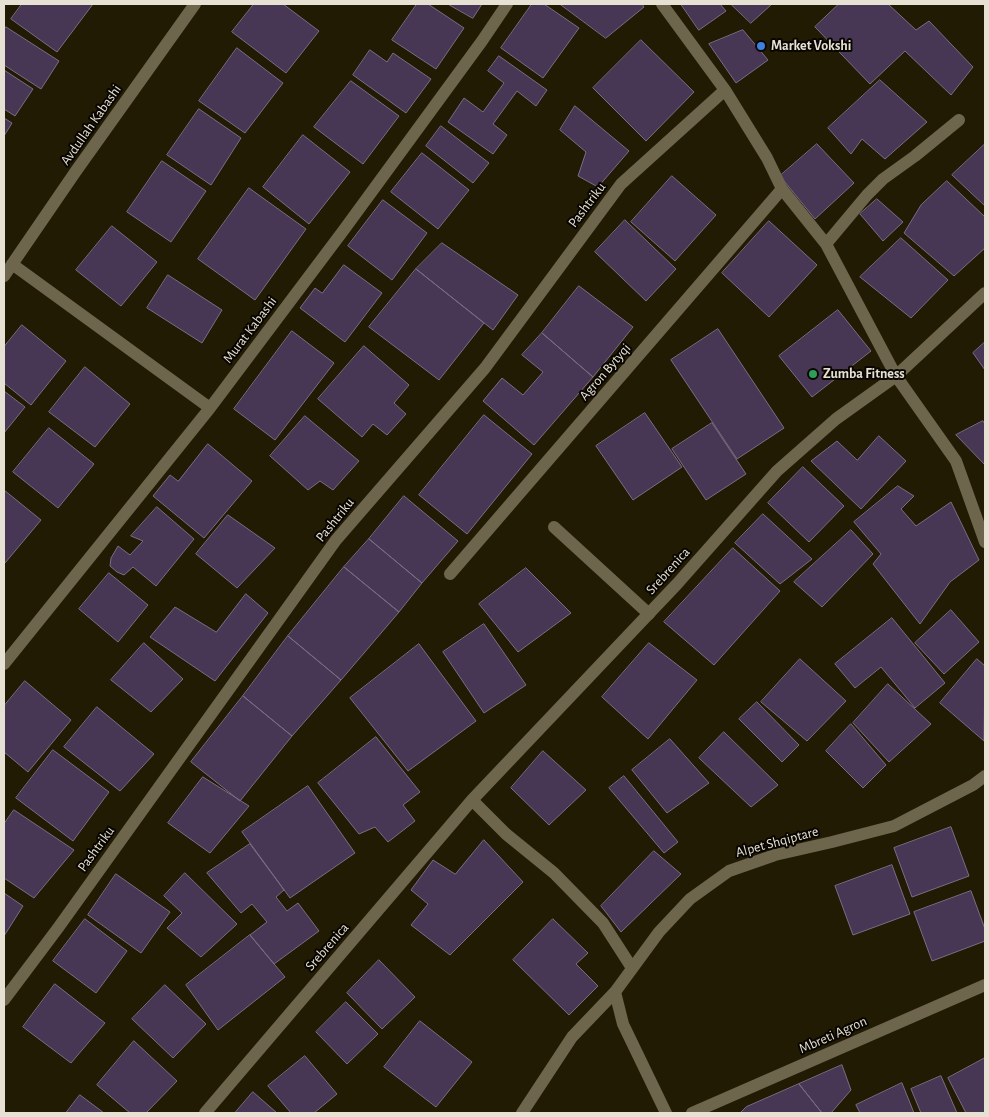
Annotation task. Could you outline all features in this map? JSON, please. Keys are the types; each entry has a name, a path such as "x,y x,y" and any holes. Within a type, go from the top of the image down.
{"street":[{"name":"Avdullah Kabashi","path":"4,276 196,4"},
{"name":"Murat Kabashi","path":"4,664 210,408 477,49 507,4"},
{"path":"662,4 725,90 767,158 782,189 826,244 896,376 956,461 985,542"},
{"name":"Pashtriku","path":"4,1000 58,928 336,540 485,368 622,184 725,90"},
{"path":"826,244 883,179 915,156 958,120"},
{"name":"Agron Bytyqi","path":"450,574 782,189"},
{"path":"12,264 210,408"},
{"name":"Srebrenica","path":"205,1113 472,800 677,584 777,471 836,419 896,376 985,293"},
{"path":"554,527 649,614"},
{"name":"Alpet Shqiptare","path":"522,1113 572,1037 615,992 659,932 690,899 729,871 775,855 894,826 974,786 985,776"},
{"path":"472,800 506,834 554,873 603,923 632,968"},
{"name":"Mbreti Agron","path":"692,1113 985,985"},
{"path":"615,992 623,1024 666,1113"}],"building":[{"path":"22,4 93,4 57,52 11,19"},
{"path":"254,4 283,4 319,31 286,73 232,32"},
{"path":"417,4 428,4 464,28 436,69 392,40"},
{"path":"448,4 482,4 473,18"},
{"path":"532,4 544,4 579,28 543,78 501,48"},
{"path":"560,4 642,4 644,7 606,38"},
{"path":"681,4 720,4 726,11 699,30"},
{"path":"731,4 772,4 751,23"},
{"path":"839,4 888,4 916,30 929,21 973,67 951,95 905,51 870,84 815,27"},
{"path":"6,27 59,61 41,89 4,65 4,30"},
{"path":"743,30 768,60 736,83 709,44"},
{"path":"641,40 694,92 646,141 593,88"},
{"path":"237,48 283,83 245,133 199,101"},
{"path":"370,50 387,62 393,53 431,79 406,113 353,75"},
{"path":"499,56 547,90 536,106 517,91 493,124 507,135 493,154 448,122 464,98 483,112 504,83 488,71"},
{"path":"4,70 33,89 15,116 4,109"},
{"path":"880,80 927,122 885,159 862,139 851,154 828,128"},
{"path":"351,81 399,116 363,164 314,127"},
{"path":"575,106 629,151 598,187 578,176 586,152 560,130"},
{"path":"199,109 241,138 211,185 167,155"},
{"path":"4,118 12,123 4,136"},
{"path":"441,126 489,163 473,183 426,146"},
{"path":"303,135 350,172 309,224 263,187"},
{"path":"817,144 854,183 815,219 780,176"},
{"path":"985,144 985,206 952,175"},
{"path":"422,153 469,190 438,229 391,192"},
{"path":"162,161 206,191 171,242 127,212"},
{"path":"672,176 716,215 675,261 631,222"},
{"path":"947,181 985,217 985,248 954,276 904,233 921,205"},
{"path":"249,188 306,229 255,300 198,259"},
{"path":"877,199 903,222 883,241 860,214"},
{"path":"383,200 427,233 392,280 348,246"},
{"path":"625,220 676,269 646,301 595,252"},
{"path":"769,221 817,265 769,317 722,273"},
{"path":"112,226 157,262 121,306 76,270"},
{"path":"901,238 948,280 911,318 860,277"},
{"path":"442,243 518,295 493,330 416,269"},
{"path":"344,265 382,293 345,342 300,308 315,288 322,293"},
{"path":"416,269 484,323 439,380 369,327"},
{"path":"168,275 222,310 202,343 147,308"},
{"path":"579,286 633,327 593,377 542,333"},
{"path":"838,310 871,351 812,397 779,356"},
{"path":"22,325 66,361 31,405 4,383 4,347"},
{"path":"718,329 784,428 737,459 671,360"},
{"path":"292,331 334,363 275,440 234,409"},
{"path":"542,333 593,377 534,445 483,401 502,378 523,395 543,372 522,355"},
{"path":"985,342 985,370 973,353"},
{"path":"364,346 409,385 394,403 406,414 387,435 373,424 362,437 318,399"},
{"path":"85,367 130,404 95,447 49,412"},
{"path":"4,391 25,407 4,433"},
{"path":"645,413 682,467 633,500 596,446"},
{"path":"484,415 532,454 467,534 419,495"},
{"path":"305,416 359,461 333,490 320,481 308,490 270,456"},
{"path":"983,421 985,424 985,465 956,435"},
{"path":"712,423 746,474 706,500 672,449"},
{"path":"49,428 94,464 58,508 13,472"},
{"path":"879,436 906,461 861,509 811,461 837,441 857,460"},
{"path":"208,444 252,481 204,538 153,496 170,475 178,481"},
{"path":"803,467 844,506 809,542 768,503"},
{"path":"898,486 914,496 901,509 916,526 951,502 979,560 950,582 920,624 873,564 881,554 854,522"},
{"path":"4,490 41,520 5,563 4,562"},
{"path":"404,496 458,541 422,583 369,539"},
{"path":"157,507 194,539 156,586 133,567 124,575 110,566 111,558 118,546 130,555 143,541 131,536"},
{"path":"763,514 812,559 780,584 735,543"},
{"path":"228,515 275,548 237,588 196,554"},
{"path":"851,530 873,554 822,607 794,582"},
{"path":"369,539 422,583 399,612 344,567"},
{"path":"733,548 780,591 714,665 664,622"},
{"path":"344,567 399,612 341,680 288,636"},
{"path":"526,568 571,613 518,652 479,604"},
{"path":"109,573 148,605 118,642 79,609"},
{"path":"246,594 268,613 215,681 150,637 175,607 216,632"},
{"path":"951,610 979,642 944,674 915,643"},
{"path":"892,618 945,683 915,708 881,667 855,688 835,664"},
{"path":"484,624 526,685 484,713 443,652"},
{"path":"288,636 341,680 292,736 243,696"},
{"path":"144,643 183,679 151,712 111,680"},
{"path":"649,643 697,680 648,739 602,697"},
{"path":"419,644 476,721 408,771 350,698"},
{"path":"800,659 846,701 807,741 761,702"},
{"path":"977,659 985,666 984,741 940,703"},
{"path":"25,681 71,720 28,772 4,752 4,706"},
{"path":"888,684 931,724 889,762 853,723"},
{"path":"243,696 292,736 240,801 191,762"},
{"path":"757,702 799,745 782,762 739,719"},
{"path":"97,707 154,754 120,791 64,747"},
{"path":"851,724 886,765 863,788 826,751"},
{"path":"724,732 778,785 751,807 699,758"},
{"path":"376,737 420,792 403,805 415,821 388,842 375,827 359,834 318,783"},
{"path":"670,739 709,783 667,813 632,770"},
{"path":"53,750 109,792 73,841 16,798"},
{"path":"543,751 586,790 549,825 511,788"},
{"path":"624,776 678,842 664,853 609,788"},
{"path":"203,777 249,806 210,853 168,823"},
{"path":"308,786 355,853 290,898 242,832"},
{"path":"14,810 74,850 34,898 4,878 4,824"},
{"path":"951,827 969,876 912,897 894,848"},
{"path":"484,840 523,882 450,955 411,925 428,904 411,890 433,860 455,874"},
{"path":"250,844 284,890 276,897 287,911 298,903 319,931 274,964 250,935 267,922 252,904 241,913 207,873"},
{"path":"654,851 681,874 621,932 601,906"},
{"path":"892,865 910,914 853,935 835,886"},
{"path":"185,873 237,924 201,957 167,928 182,913 164,896"},
{"path":"116,874 170,912 141,953 88,915"},
{"path":"971,891 985,929 985,941 932,961 914,912"},
{"path":"4,893 23,906 4,936"},
{"path":"85,919 127,951 96,993 53,961"},
{"path":"553,919 588,953 576,964 598,986 569,1015 513,960"},
{"path":"250,935 285,977 218,1030 186,985"},
{"path":"379,960 415,997 382,1029 347,993"},
{"path":"55,984 105,1023 71,1063 23,1027"},
{"path":"165,985 206,1024 173,1058 132,1019"},
{"path":"346,1002 378,1034 347,1064 316,1032"},
{"path":"420,1021 472,1062 436,1107 384,1067"},
{"path":"134,1041 177,1081 146,1113 130,1113 97,1085"},
{"path":"305,1056 337,1094 314,1113 291,1113 268,1086"},
{"path":"985,1058 985,1113 966,1113 948,1078"},
{"path":"842,1065 851,1090 831,1113 822,1113 799,1084"},
{"path":"941,1076 957,1113 921,1113 911,1089"},
{"path":"902,1083 914,1113 860,1113 856,1105"},
{"path":"799,1084 822,1113 740,1113 746,1107"},
{"path":"253,1092 277,1113 235,1113"},
{"path":"80,1095 104,1113 66,1113"}],"place":[{"name":"Market Vokshi","path":"761,46"},
{"name":"Zumba Fitness","path":"813,374"}]}
